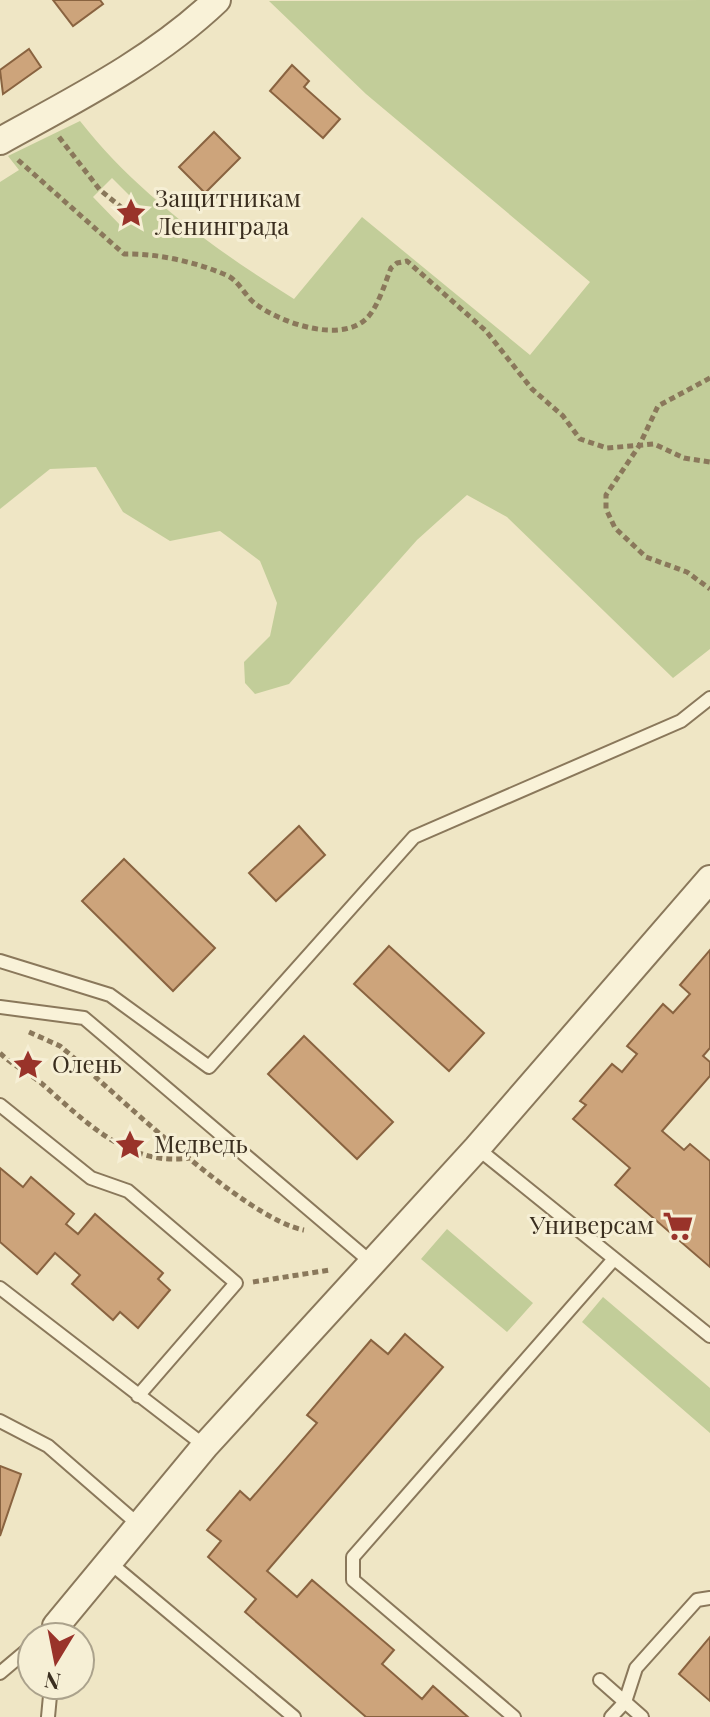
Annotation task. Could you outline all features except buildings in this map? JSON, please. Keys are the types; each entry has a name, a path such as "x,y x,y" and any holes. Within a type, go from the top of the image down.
{"street":[{"path":"6,148 45,116 101,86 188,28 217,0"},
{"path":"61,1621 205,1446 477,1148 710,879"}],"lane":[{"path":"0,961 110,995 209,1067 414,837 681,721 710,698"},
{"path":"0,1007 84,1018 372,1263"},
{"path":"0,1105 91,1178 128,1191 236,1283 138,1396"},
{"path":"477,1148 710,1336"},
{"path":"514,1717 353,1580 353,1557 614,1259"},
{"path":"0,1288 205,1446"},
{"path":"0,1421 48,1446 139,1525"},
{"path":"109,1562 294,1717"},
{"path":"611,1717 625,1702 636,1668 697,1600 710,1598"},
{"path":"0,1673 16,1660"},
{"path":"600,1680 642,1717"}],"path":[{"path":"45,116 100,190 127,212"},
{"path":"6,148 124,254 141,254 229,276 254,304 302,325 330,331 353,327 368,317 391,268 407,261 486,331 532,389 563,416 580,439 607,448 654,444 684,458 710,462"},
{"path":"710,378 658,406 639,446 606,495 606,509 615,528 654,563 687,572 710,589"},
{"path":"25,1030 60,1046 191,1158 277,1223 307,1230 323,1224"},
{"path":"0,1053 112,1143 137,1154 175,1160 191,1158"},
{"path":"236,1283 372,1263"}],"green space":[{"path":"710,0 710,649 673,678 507,517 467,495 417,540 289,684 255,694 245,683 244,662 270,636 277,603 260,561 220,531 170,541 123,512 96,467 50,469 0,509 0,182 19,170 8,156 80,121 153,197 207,241 294,299 362,217 530,355 590,282 366,94 269,1","holes":["112,178 142,208 123,228 93,197"]},
{"path":"447,1229 533,1303 507,1332 421,1259"},
{"path":"603,1297 710,1388 710,1433 582,1322"}],"place":[{"name":"Защитникам Ленинграда","path":"131,213"},
{"name":"Олень","path":"28,1065"},
{"name":"Медведь","path":"130,1145"},
{"name":"Универсам","path":"678,1226"}]}
